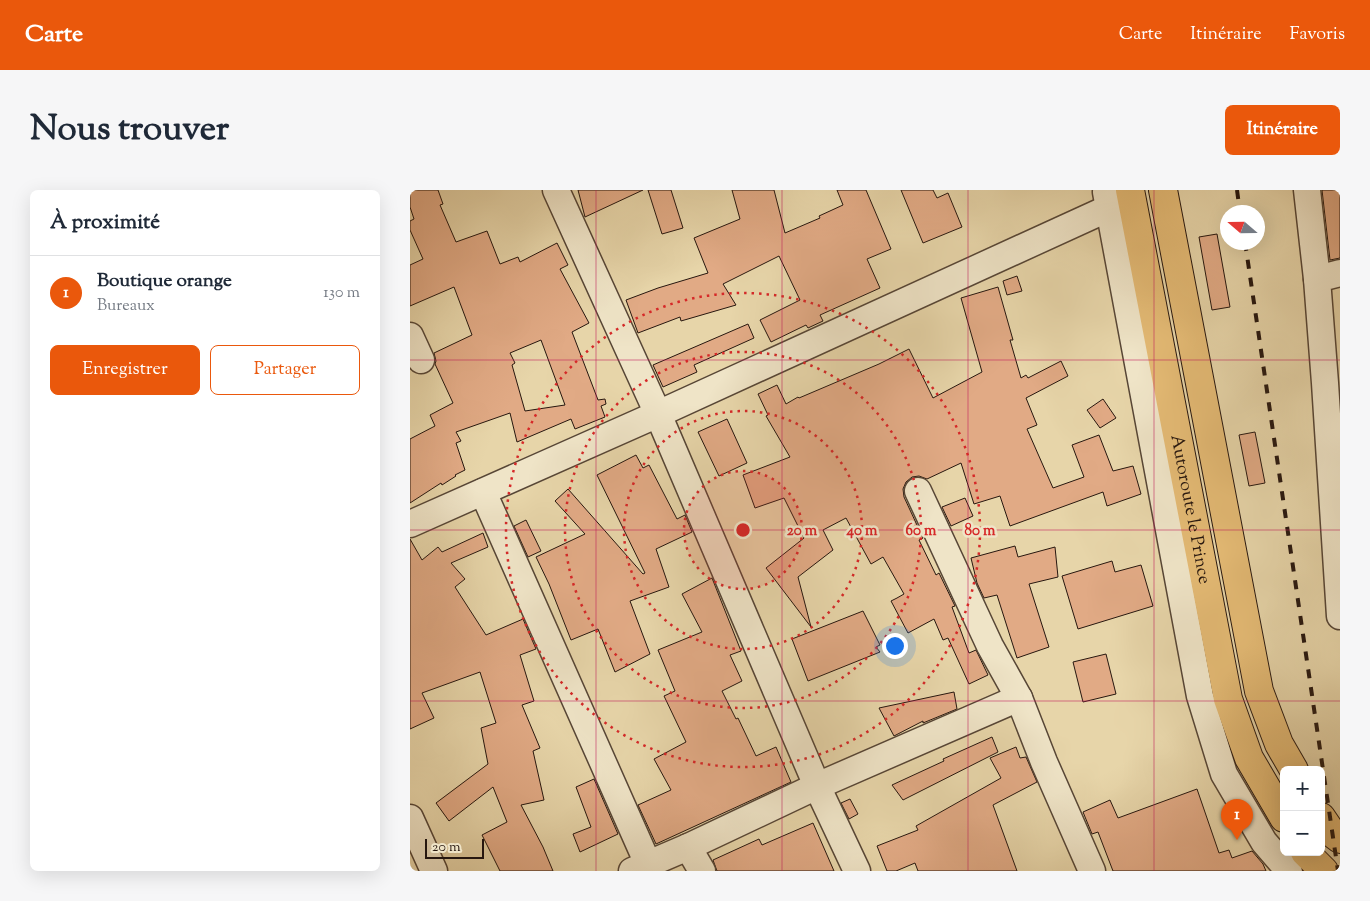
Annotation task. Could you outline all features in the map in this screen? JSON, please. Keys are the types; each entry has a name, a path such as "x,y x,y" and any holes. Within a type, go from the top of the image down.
{"main road":[{"name":"Autoroute le Prince","path":"1130,190 1228,699 1249,758 1280,811"},
{"name":"Autoroute le Prince","path":"1163,190 1260,691 1279,744 1292,766"},
{"path":"1325,823 1332,833 1340,839"},
{"path":"1310,856 1324,871"}],"street":[{"path":"556,190 658,414 817,786 858,871"},
{"path":"1307,190 1329,276 1340,616"},
{"path":"410,524 658,414 1107,199 1200,696 1224,774 1264,842 1289,871"},
{"path":"410,336 421,360"},
{"path":"918,490 990,646 1019,698 1044,762 1092,871"},
{"path":"483,492 640,868 817,786 1019,698"},
{"path":"410,818 434,871"},
{"path":"688,847 702,871"},
{"path":"1304,871 1306,856"}],"building":[{"path":"410,190 438,190 443,204 440,205 456,242 487,231 500,264 518,257 520,262 557,243 568,265 560,269 589,323 572,332 598,400 605,399 606,404 601,406 605,417 575,429 571,419 517,442 510,413 456,432 461,441 456,443 465,470 410,503 410,439 435,426 430,415 453,403 435,364 434,353 472,335 454,287 410,306 410,265 423,259 410,230 410,221 414,219 410,207","holes":["541,340 565,405 525,411 512,365 515,363 510,353"]},
{"path":"578,190 643,190 585,217"},
{"path":"648,190 671,190 683,228 662,234"},
{"path":"732,190 774,190 785,233 820,218 819,216 843,205 837,190 866,190 891,249 867,259 880,288 820,315 823,321 808,328 806,325 771,342 760,320 800,300 779,256 723,284 736,305 681,321 680,317 638,333 626,300 708,273 694,238 740,219"},
{"path":"901,190 933,190 937,198 948,193 962,227 923,243"},
{"path":"1322,190 1340,190 1340,258 1330,260"},
{"path":"1217,234 1230,307 1212,310 1199,237"},
{"path":"1017,276 1022,291 1007,295 1003,281"},
{"path":"998,287 1013,340 1010,340 1021,378 1026,375 1028,378 1061,361 1068,376 1026,398 1037,425 1027,429 1053,488 1084,477 1072,445 1099,435 1113,471 1133,466 1141,494 1107,506 1103,492 1010,526 1000,496 974,504 961,463 927,479 919,476 912,477 906,482 903,489 904,497 923,538 919,540 936,575 939,573 955,606 952,607 969,653 976,650 988,675 969,684 948,638 943,640 934,619 908,633 891,601 904,594 883,557 871,564 846,518 823,530 833,550 798,577 811,627 766,568 804,538 784,498 755,508 743,475 790,457 766,416 768,415 758,394 777,385 786,404 909,349 933,398 982,372 961,298"},
{"path":"748,324 754,338 694,365 697,372 663,387 653,365"},
{"path":"1103,399 1116,418 1100,428 1087,410"},
{"path":"727,419 747,463 719,476 698,432"},
{"path":"1255,432 1265,483 1249,486 1239,435"},
{"path":"636,455 643,468 649,465 677,519 685,515 692,532 656,549 669,587 630,601 650,654 615,672 598,629 571,640 536,557 585,534 555,501 568,489 643,574 645,573 597,475"},
{"path":"965,498 973,516 951,526 942,507"},
{"path":"526,520 541,551 528,557 514,526"},
{"path":"483,533 488,547 451,563 465,579 455,587 486,635 523,619 536,649 520,655 534,701 522,705 540,748 533,751 544,800 521,805 553,871 500,871 482,835 507,822 493,787 449,821 436,803 488,764 481,728 496,723 480,672 422,693 434,718 410,729 410,539 422,560 438,547 442,552"},
{"path":"1015,546 1018,557 1055,547 1058,577 1029,584 1049,647 1017,658 997,595 984,598 977,583 971,558"},
{"path":"1112,561 1115,572 1141,565 1153,606 1078,629 1062,576"},
{"path":"712,578 741,651 730,655 742,681 722,691 736,719 738,718 756,756 776,747 791,782 656,844 638,805 671,790 654,759 686,742 664,696 675,691 658,650 702,632 682,594"},
{"path":"863,611 880,645 876,647 880,652 808,681 792,639"},
{"path":"1106,654 1116,694 1083,702 1073,662"},
{"path":"954,692 957,709 923,723 923,721 894,736 879,708"},
{"path":"992,737 998,752 903,800 892,785 944,761 943,759"},
{"path":"1016,747 1020,758 1026,757 1037,782 993,805 1017,871 918,871 915,863 896,871 887,871 877,846 918,830 916,826 1001,778 990,758"},
{"path":"594,779 618,834 580,852 573,834 591,827 576,787"},
{"path":"1197,789 1219,853 1229,850 1232,858 1252,851 1263,864 1266,871 1113,871 1098,832 1092,834 1083,812 1110,800 1118,818"},
{"path":"850,799 858,814 849,819 841,803"},
{"path":"813,823 834,871 717,871 713,860 759,839 762,845"}],"railway":[{"path":"1237,190 1239,205"},
{"path":"1246,250 1338,871"}],"place":[{"name":"Boutique orange","path":"1237,840"}]}
